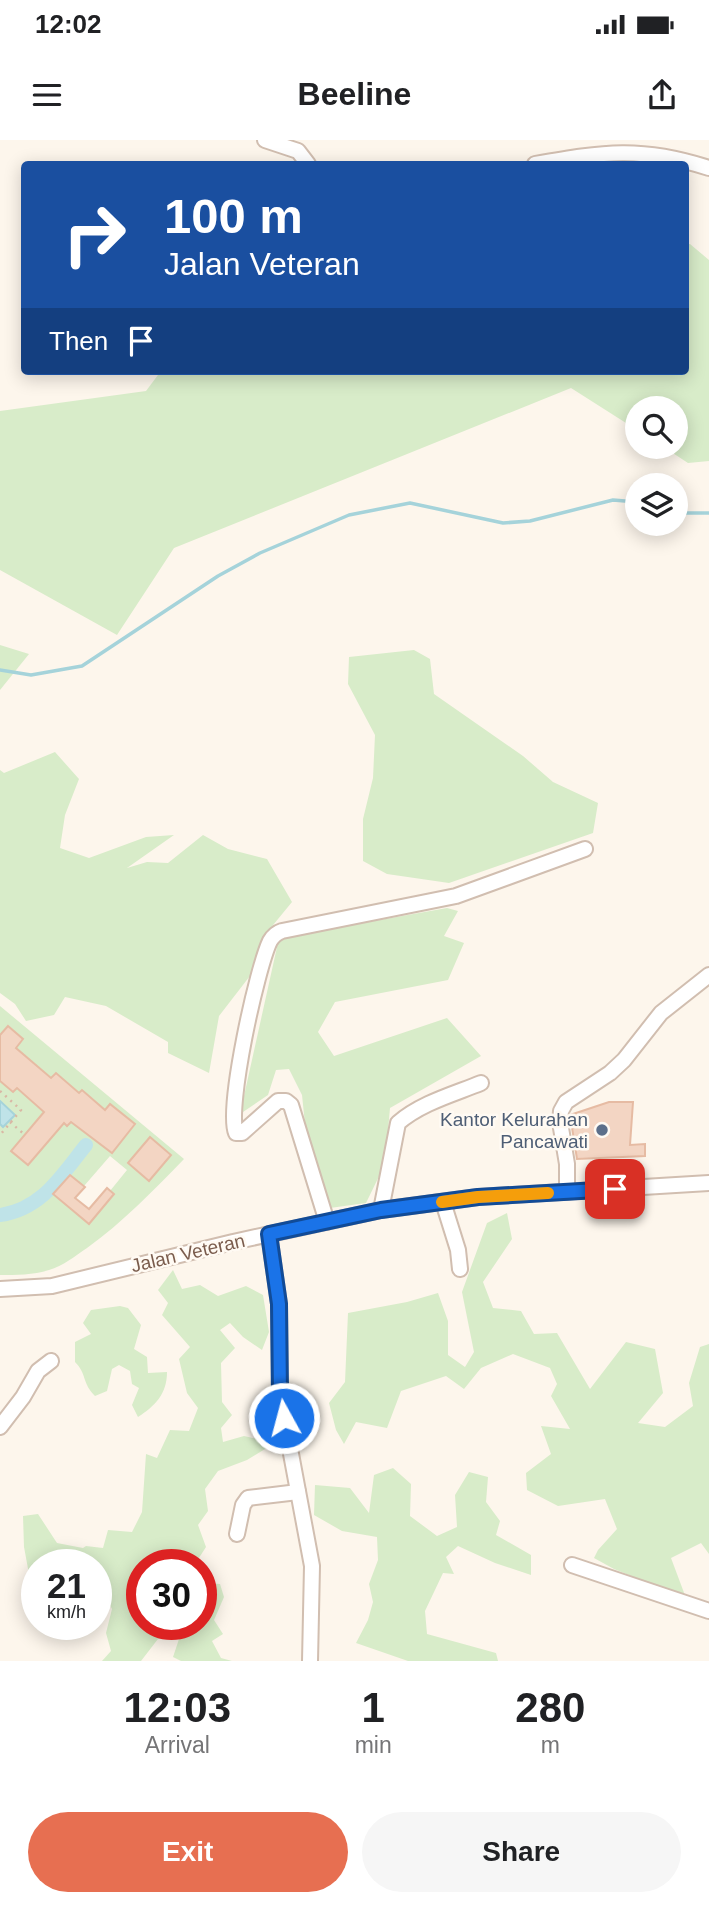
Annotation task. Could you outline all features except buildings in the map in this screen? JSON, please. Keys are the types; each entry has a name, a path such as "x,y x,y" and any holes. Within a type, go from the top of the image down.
{"street":[{"path":"265,140 298,151 306,161"},
{"path":"555,161 616,152 635,152 684,161"},
{"path":"689,162 709,168"},
{"path":"327,1222 291,1105 286,1101 278,1101 242,1133 236,1133 233,1126 234,1100 254,991 275,933 456,896 585,849"},
{"path":"567,1192 567,1164 560,1122 561,1111 566,1102 610,1073 624,1060 661,1013 709,975"},
{"path":"381,1210 398,1123 423,1107 481,1083"},
{"name":"Jalan Veteran","path":"0,1289 52,1286 381,1210 478,1197 709,1183"},
{"path":"443,1202 458,1250 460,1269"},
{"path":"269,1234 279,1304 280,1395 313,1580 310,1661"},
{"path":"0,1427 23,1397 38,1371 51,1361"},
{"path":"236,1534 243,1505 248,1498 299,1492"},
{"path":"572,1565 709,1611"}],"path":[{"path":"0,1091 21,1110 0,1133"},
{"path":"10,1122 25,1135"}],"green space":[{"path":"689,244 709,260 709,461 688,463 682,459 688,459 688,396 625,396 625,422 571,388 174,548 117,635 0,570 0,411 146,391 158,375 689,375"},
{"path":"0,645 29,654 0,690"},
{"path":"414,650 430,659 434,694 523,756 553,782 598,803 593,833 449,883 387,874 363,861 363,819 373,778 375,735 348,684 349,657"},
{"path":"55,752 79,779 65,815 60,848 89,858 146,837 174,835 127,868 147,862 168,863 203,835 228,849 267,859 292,902 269,930 253,972 219,1016 209,1073 168,1053 168,1042 106,1006 65,997 54,1015 26,1021 15,1004 0,993 0,770 4,773"},
{"path":"447,908 458,911 444,936 464,943 448,980 335,1002 318,1032 334,1056 447,1018 481,1056 390,1108 385,1164 366,1203 330,1208 305,1124 302,1095 289,1069 276,1070 268,1095 240,1114 279,938"},
{"path":"0,1006 184,1159 125,1217 87,1248 59,1266 31,1274 0,1275 0,1124 3,1126 14,1115 0,1101 0,1066 23,1040 8,1027 0,1035","holes":["55,1073 70,1085 41,1110 33,1103 38,1097 36,1095","82,1090 97,1103 67,1126 57,1117","110,1104 135,1125 112,1153 86,1133","110,1156 127,1170 110,1191 114,1195 89,1224 54,1194 70,1175 84,1186"]},
{"path":"507,1213 512,1239 483,1282 493,1308 521,1311 534,1334 557,1333 590,1389 626,1342 655,1349 663,1393 638,1423 665,1427 693,1406 689,1383 700,1347 709,1344 709,1554 701,1543 671,1558 686,1598 614,1569 594,1558 617,1529 605,1499 558,1506 527,1490 526,1473 551,1454 541,1426 570,1429 551,1396 557,1384 550,1368 513,1354 481,1368 464,1389 446,1376 401,1391 387,1428 356,1422 344,1444 336,1430 329,1403 345,1382 348,1313 438,1293 448,1321 448,1355 465,1367 474,1352 462,1292 487,1223"},
{"path":"173,1270 182,1289 200,1285 218,1296 246,1286 263,1295 269,1332 262,1350 243,1337 230,1323 220,1330 235,1348 221,1363 222,1402 232,1415 221,1428 223,1442 244,1436 275,1443 247,1460 218,1471 205,1489 208,1511 198,1525 205,1549 126,1549 126,1640 157,1640 141,1661 102,1661 111,1651 108,1640 112,1640 112,1549 24,1549 23,1516 38,1514 57,1543 83,1548 103,1548 108,1530 132,1532 142,1512 146,1454 157,1458 170,1430 189,1431 198,1408 187,1393 179,1359 190,1347 162,1315 168,1303 158,1290"},
{"path":"120,1306 128,1308 141,1325 134,1349 147,1357 148,1373 167,1372 165,1387 159,1399 138,1417 132,1405 139,1388 132,1384 130,1371 119,1365 112,1369 107,1391 95,1396 75,1362 75,1342 91,1334 83,1323 91,1310"},
{"path":"393,1468 411,1484 410,1516 437,1536 457,1527 455,1495 469,1472 488,1477 486,1502 500,1521 496,1535 531,1555 531,1575 495,1563 458,1546 446,1557 454,1574 443,1573 425,1611 427,1634 496,1653 498,1661 408,1661 356,1643 368,1620 373,1602 369,1584 378,1560 377,1537 342,1531 314,1515 315,1485 350,1488 369,1513 374,1475"},
{"path":"217,1584 220,1584 224,1597 217,1613"},
{"path":"217,1625 223,1634 217,1638"},
{"path":"179,1640 214,1640 221,1658 232,1661 181,1661 173,1657"}],"water":[{"path":"0,1101 15,1115 3,1127 0,1124"}],"waterway":[{"path":"0,670 31,675 82,666 218,576 260,553 349,515 410,503 503,523 530,521 613,500 625,501"},
{"path":"688,513 709,513"},
{"path":"0,1215 15,1212 39,1198 59,1179 86,1145"}],"slow traffic":[{"path":"442,1202 548,1193"}],"place":[{"name":"Kantor Kelurahan Pancawati","path":"602,1130"}],"route":[{"path":"284,1418 280,1395 279,1304 269,1234 381,1210 478,1197 615,1189"}]}
